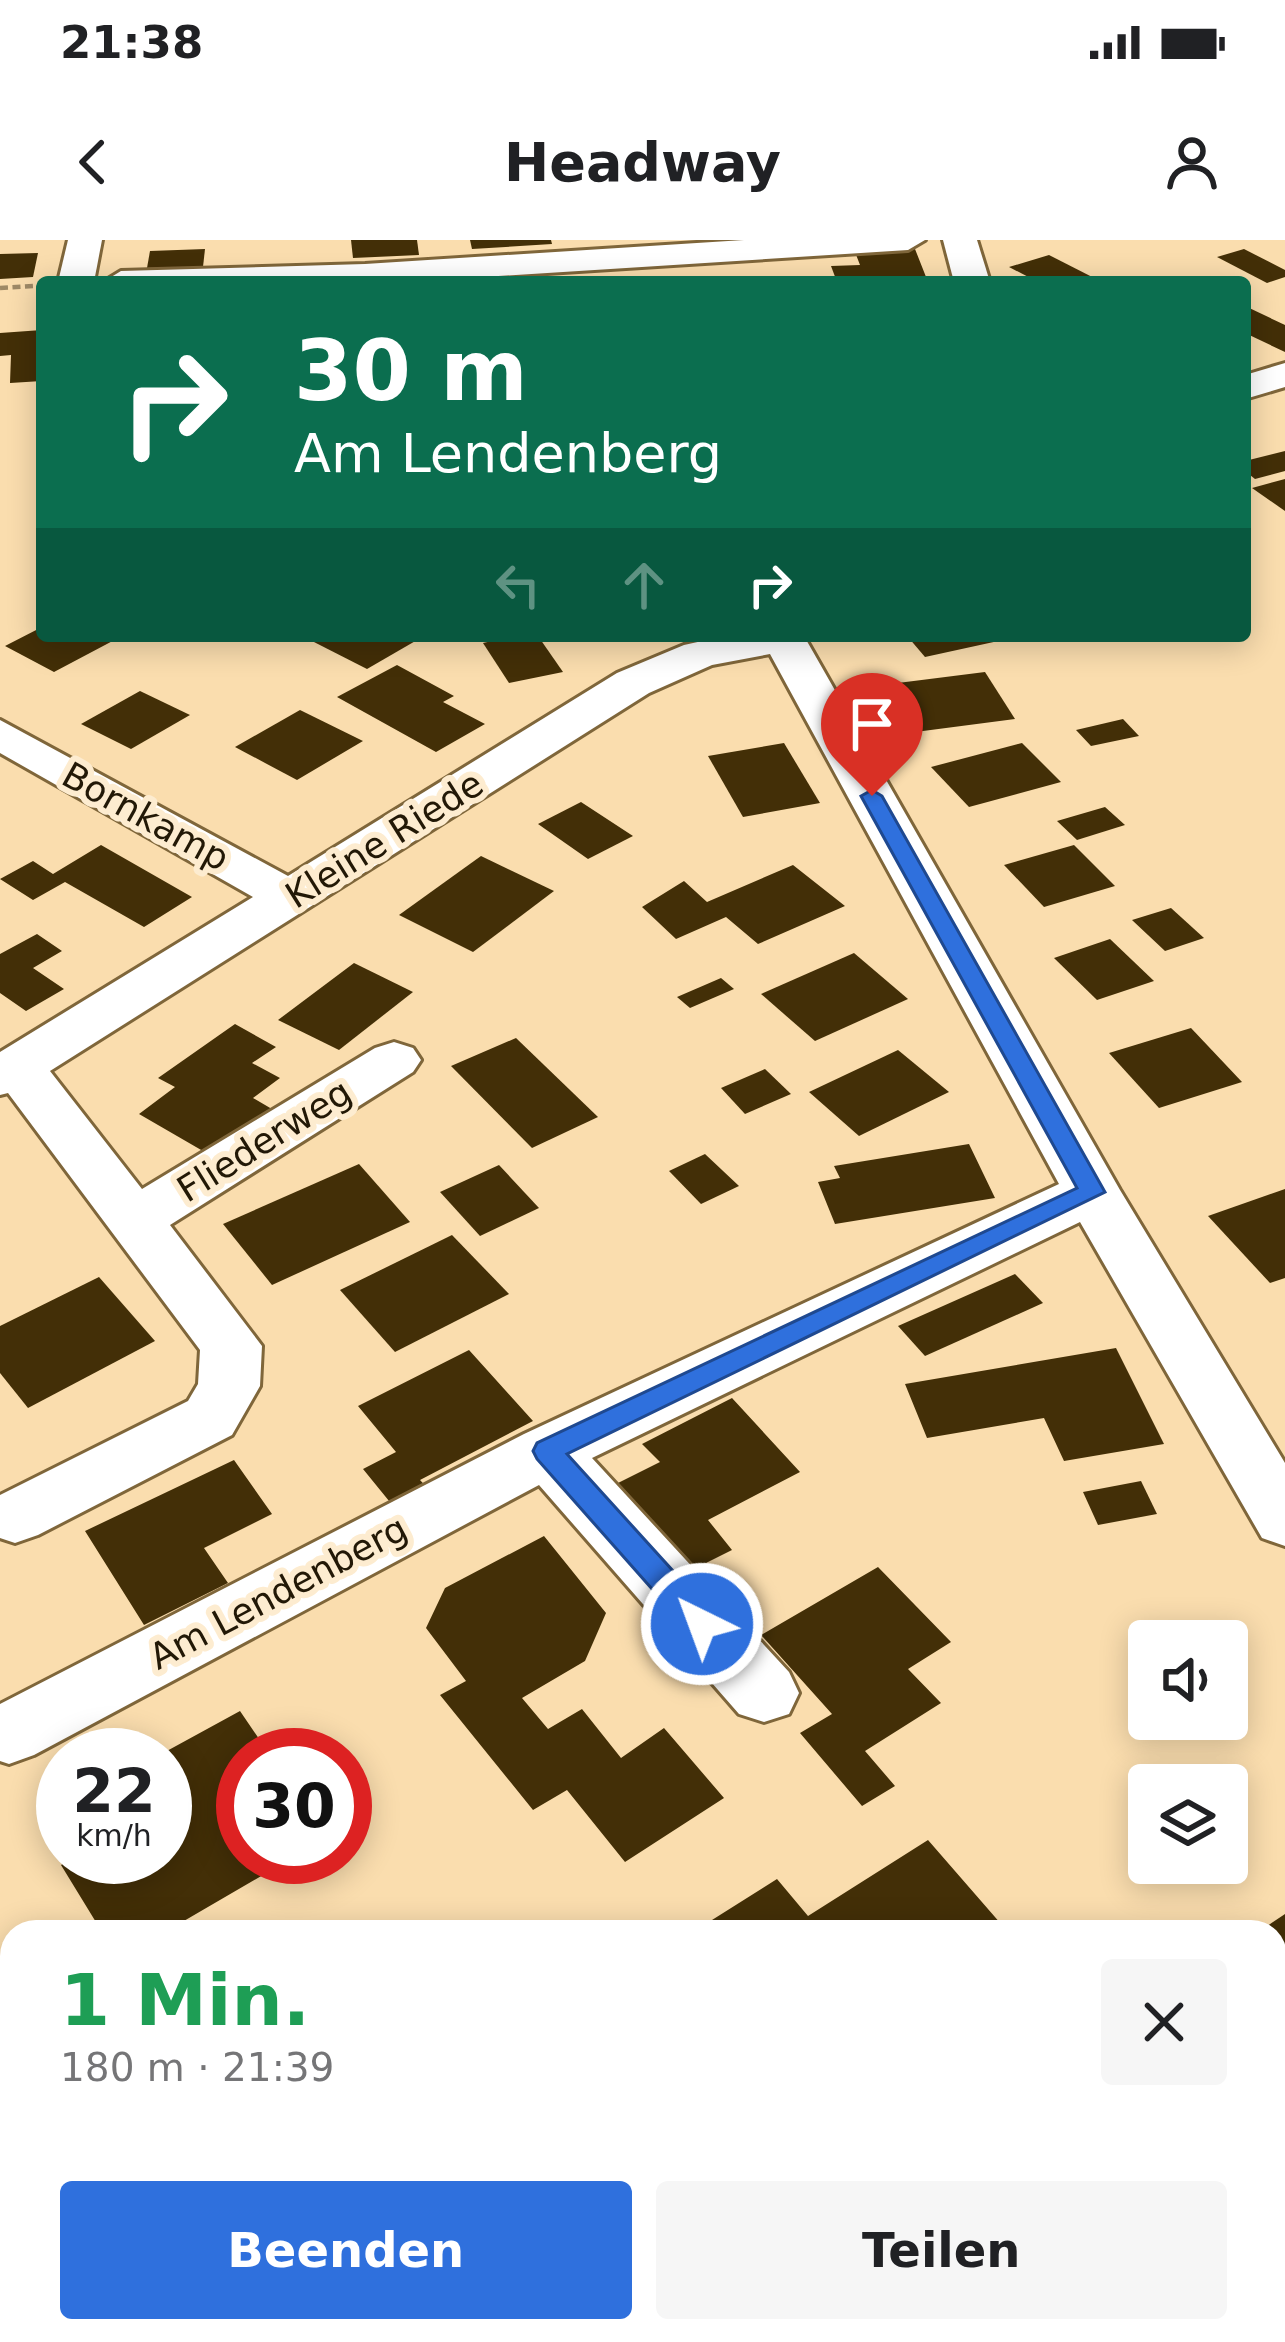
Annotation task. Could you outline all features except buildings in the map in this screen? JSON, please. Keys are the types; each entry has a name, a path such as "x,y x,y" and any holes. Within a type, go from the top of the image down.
{"street":[{"path":"77,276 85,240"},
{"path":"395,276 908,240"},
{"path":"960,240 970,276"},
{"path":"1251,386 1285,374"},
{"name":"Kleine Riede","path":"9,1072 633,683 700,654 759,642"},
{"path":"786,642 1092,1192 1285,1520"},
{"name":"Bornkamp","path":"0,734 291,898"},
{"name":"Fliederweg","path":"133,1221 394,1060"},
{"name":"Fliederweg","path":"9,1072 231,1346 229,1386 209,1418 15,1517"},
{"name":"Am Lendenberg","path":"9,1734 547,1451 1092,1192"},
{"path":"547,1451 764,1693"}],"path":[{"path":"0,288 36,286"}],"route":[{"path":"702,1624 547,1451 1092,1192 872,796"}]}
